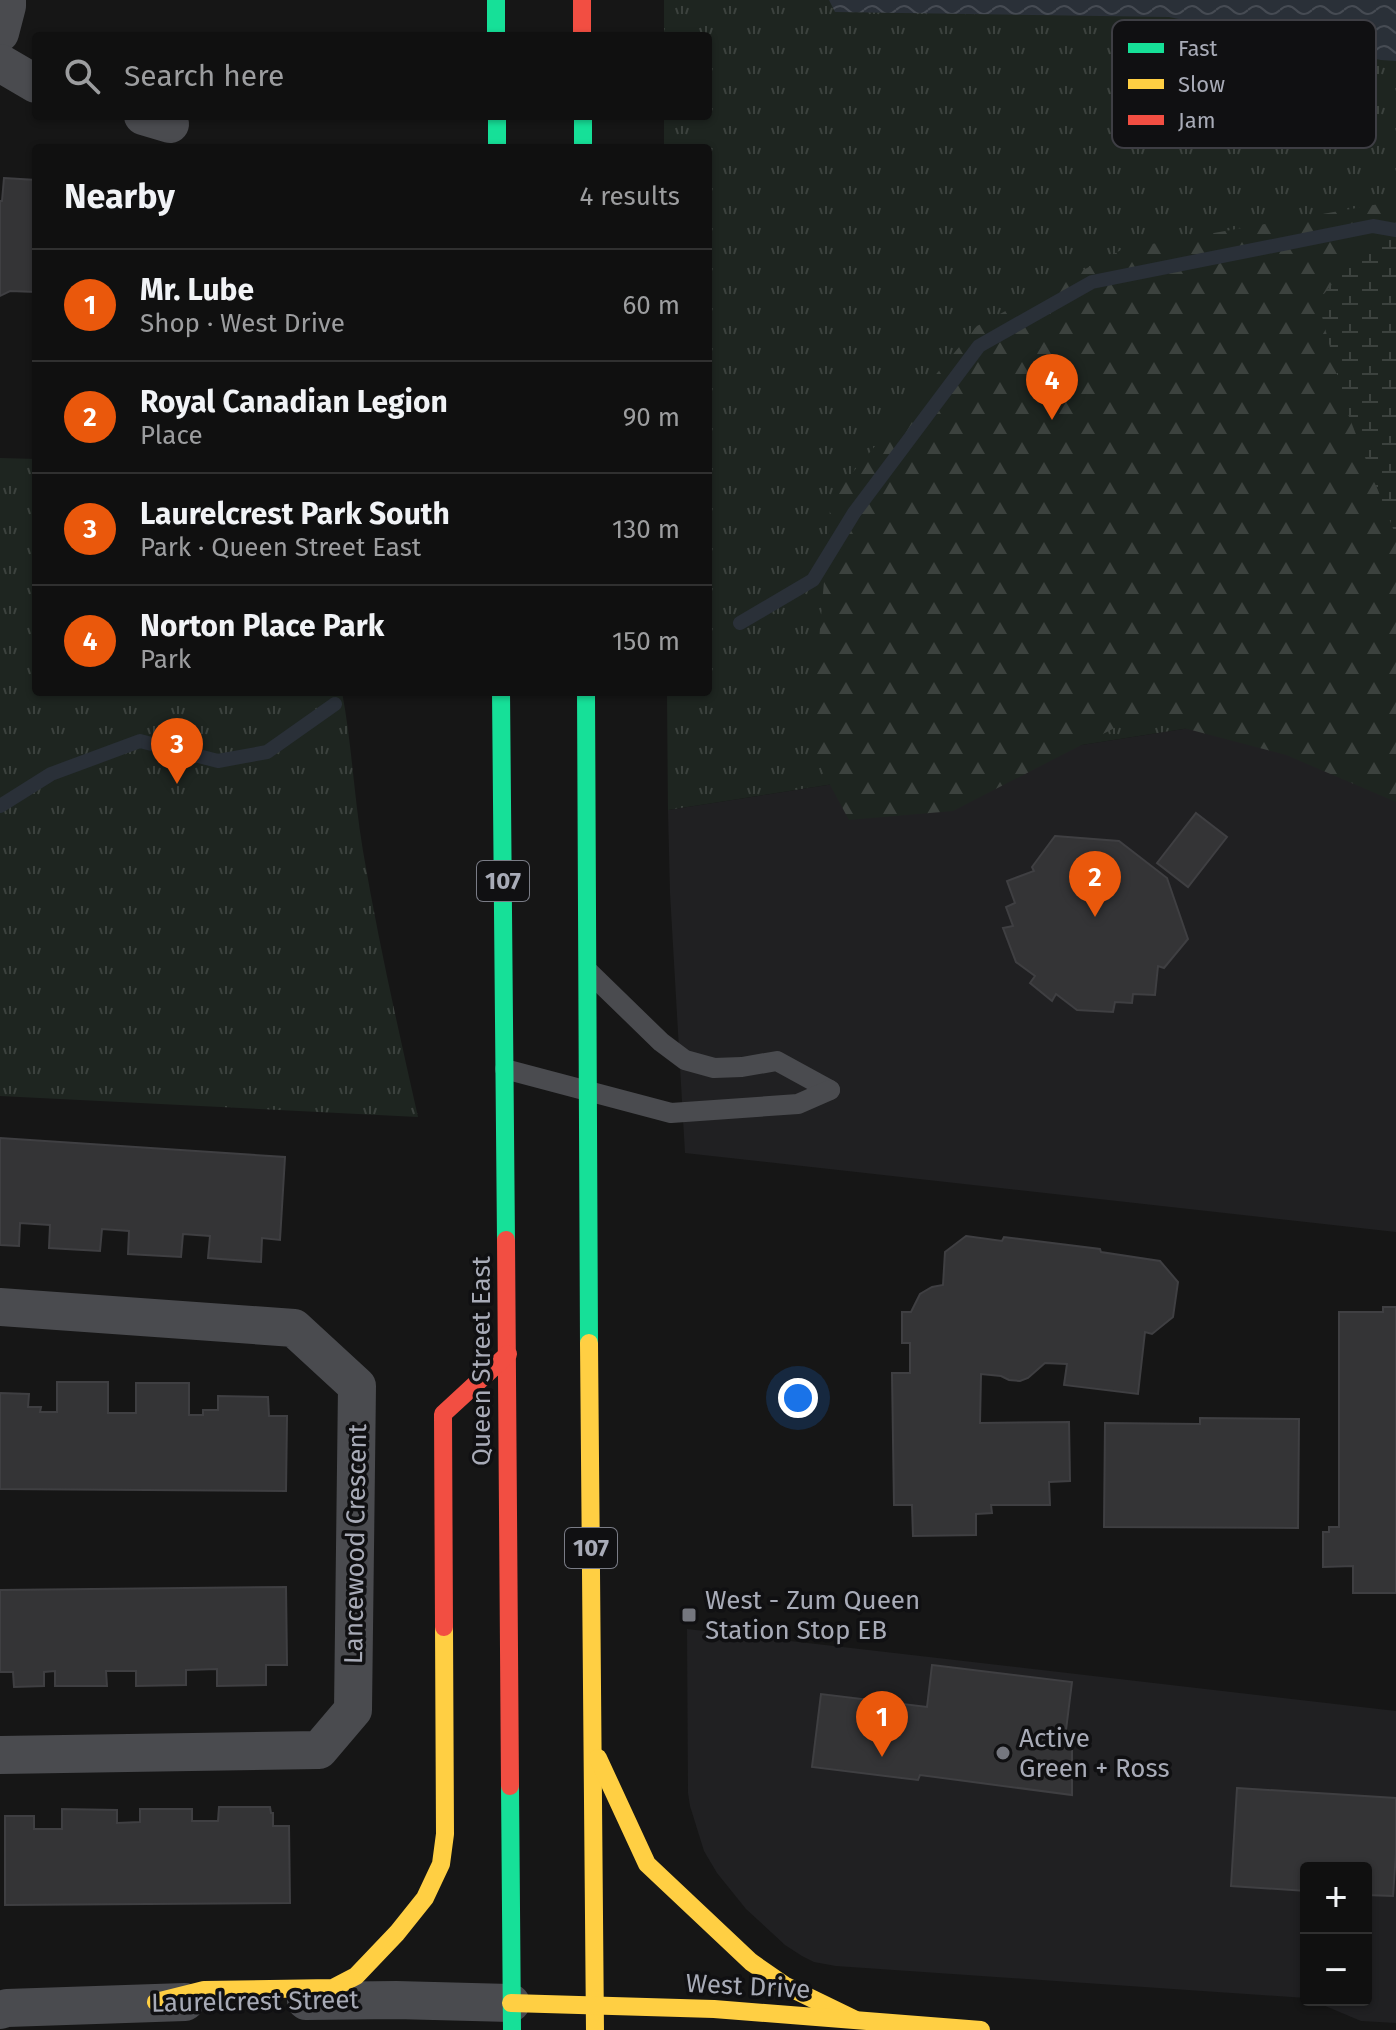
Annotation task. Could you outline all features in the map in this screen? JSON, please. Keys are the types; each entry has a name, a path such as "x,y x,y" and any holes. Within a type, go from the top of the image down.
{"main road":[{"path":"496,0 496,32"},
{"path":"582,0 582,32"},
{"path":"497,120 497,144"},
{"path":"583,120 583,144"},
{"name":"Queen Street East","path":"501,696 511,2017"},
{"name":"107","path":"586,696 595,2030"},
{"path":"156,2002 204,1990 333,1988 356,1976 425,1898 441,1864 445,1834 443,1414 508,1354"},
{"path":"592,1746 647,1864 751,1962 784,1985 854,2019"},
{"name":"West Drive","path":"511,2017 595,2005 714,2009 981,2030"}],"street":[{"path":"0,33 7,0"},
{"path":"0,63 32,82"},
{"name":"Lancewood Crescent","path":"0,1307 294,1328 357,1386 353,1710 319,1750 0,1755"},
{"name":"Laurelcrest Street","path":"0,2010 156,2002 396,2000 511,2017"}],"lane":[{"path":"505,1069 671,1113 798,1104 830,1090 777,1061 714,1068 685,1060 661,1042 587,970"}],"shaded area":[{"path":"1215,724 1396,731 1396,1232 685,1153 668,810"},
{"path":"687,1629 1396,1711 1396,2023 1361,2021 1325,2006 1372,2006 1372,1862 1300,1862 1300,1998 836,1966 802,1956 785,1945 746,1909 704,1851 688,1793"}],"green space":[{"path":"664,0 1396,0 1396,731 1215,724 668,810 667,696 712,696 712,144 664,144 664,120 712,120 712,32 664,32"},
{"path":"1396,201 1396,802 1286,755 1138,716 953,811 849,820 810,748 831,498 977,326 1123,249"},
{"path":"1396,236 1396,536 1346,409 1318,301 1367,243"},
{"path":"0,458 32,459 32,696 343,696 369,884 418,1117 0,1096"}],"water":[{"path":"829,0 1396,0 1396,61 1376,59 1376,20 1184,20 1169,17 835,12"}],"building":[{"path":"4,178 32,180 32,292 10,291 0,296"},
{"path":"1196,813 1227,837 1188,887 1157,863"},
{"path":"1055,836 1119,841 1167,878 1188,939 1164,968 1158,966 1155,995 1133,994 1132,1003 1115,1002 1113,1012 1077,1010 1056,994 1052,1001 1030,983 1035,976 1016,962 1003,928 1013,926 1006,907 1015,903 1007,881 1034,871 1032,867"},
{"path":"0,1138 285,1157 280,1240 262,1238 261,1262 208,1258 210,1236 183,1234 181,1257 128,1254 129,1231 102,1229 100,1251 49,1248 50,1225 20,1223 19,1246 0,1245"},
{"path":"966,1236 1002,1241 1004,1237 1100,1249 1101,1252 1160,1261 1178,1282 1173,1317 1152,1334 1145,1332 1138,1394 1064,1385 1067,1364 1045,1363 1020,1381 981,1374 980,1423 1069,1422 1070,1481 1049,1482 1050,1505 991,1505 992,1513 976,1514 976,1535 913,1536 912,1505 894,1505 892,1373 910,1373 910,1343 902,1343 902,1312 911,1312 920,1294 943,1285 945,1252"},
{"path":"1383,1307 1396,1307 1396,1593 1353,1593 1353,1566 1323,1567 1323,1532 1329,1532 1329,1527 1339,1527 1339,1312 1383,1312"},
{"path":"57,1382 108,1382 108,1413 136,1413 136,1383 189,1383 189,1415 203,1415 203,1410 218,1410 218,1396 268,1397 269,1416 287,1416 286,1491 0,1489 0,1393 29,1394 28,1407 41,1407 40,1412 57,1412"},
{"path":"1200,1418 1299,1419 1298,1528 1104,1527 1105,1423 1200,1424"},
{"path":"286,1587 287,1665 266,1665 266,1685 217,1686 217,1669 186,1670 186,1685 136,1686 136,1671 106,1671 107,1686 55,1686 55,1671 44,1672 44,1686 14,1687 13,1672 0,1672 0,1590"},
{"path":"932,1665 1072,1682 1065,1738 1072,1738 1072,1795 920,1775 918,1780 812,1767 821,1694 927,1707"},
{"path":"1237,1788 1396,1798 1393,1896 1372,1895 1372,1862 1300,1862 1300,1891 1231,1886"},
{"path":"219,1807 270,1807 273,1826 289,1826 290,1903 5,1905 5,1816 34,1816 34,1829 62,1829 62,1809 117,1810 117,1823 140,1822 140,1809 192,1809 192,1821 218,1821"}],"waterway":[{"path":"740,623 813,580 854,513 979,346 1092,282 1373,226 1396,230"},
{"path":"0,806 51,774 140,741 218,761 267,752 335,704"}],"traffic: fast":[{"path":"496,0 496,32"},
{"path":"497,120 497,144"},
{"path":"583,120 583,144"},
{"path":"501,696 506,1240"},
{"path":"586,696 589,1343"},
{"path":"510,1786 512,2030"}],"traffic: slow":[{"path":"589,1343 595,2030"},
{"path":"156,2002 204,1990 333,1988 356,1976 425,1898 441,1864 445,1834 444,1627"},
{"path":"598,1758 647,1864 751,1962 784,1985 854,2019"},
{"path":"511,2003 714,2009 981,2030"}],"traffic: jam":[{"path":"582,0 582,32"},
{"path":"506,1240 510,1786"},
{"path":"444,1627 443,1414 508,1354"}],"place":[{"name":"Norton Place Park","path":"1052,420"},
{"name":"Laurelcrest Park South","path":"177,784"},
{"name":"Royal Canadian Legion","path":"1095,917"},
{"name":"West - Zum Queen Station Stop EB","path":"689,1615"},
{"name":"Active Green + Ross","path":"1003,1753"},
{"name":"Mr. Lube","path":"882,1757"}]}
